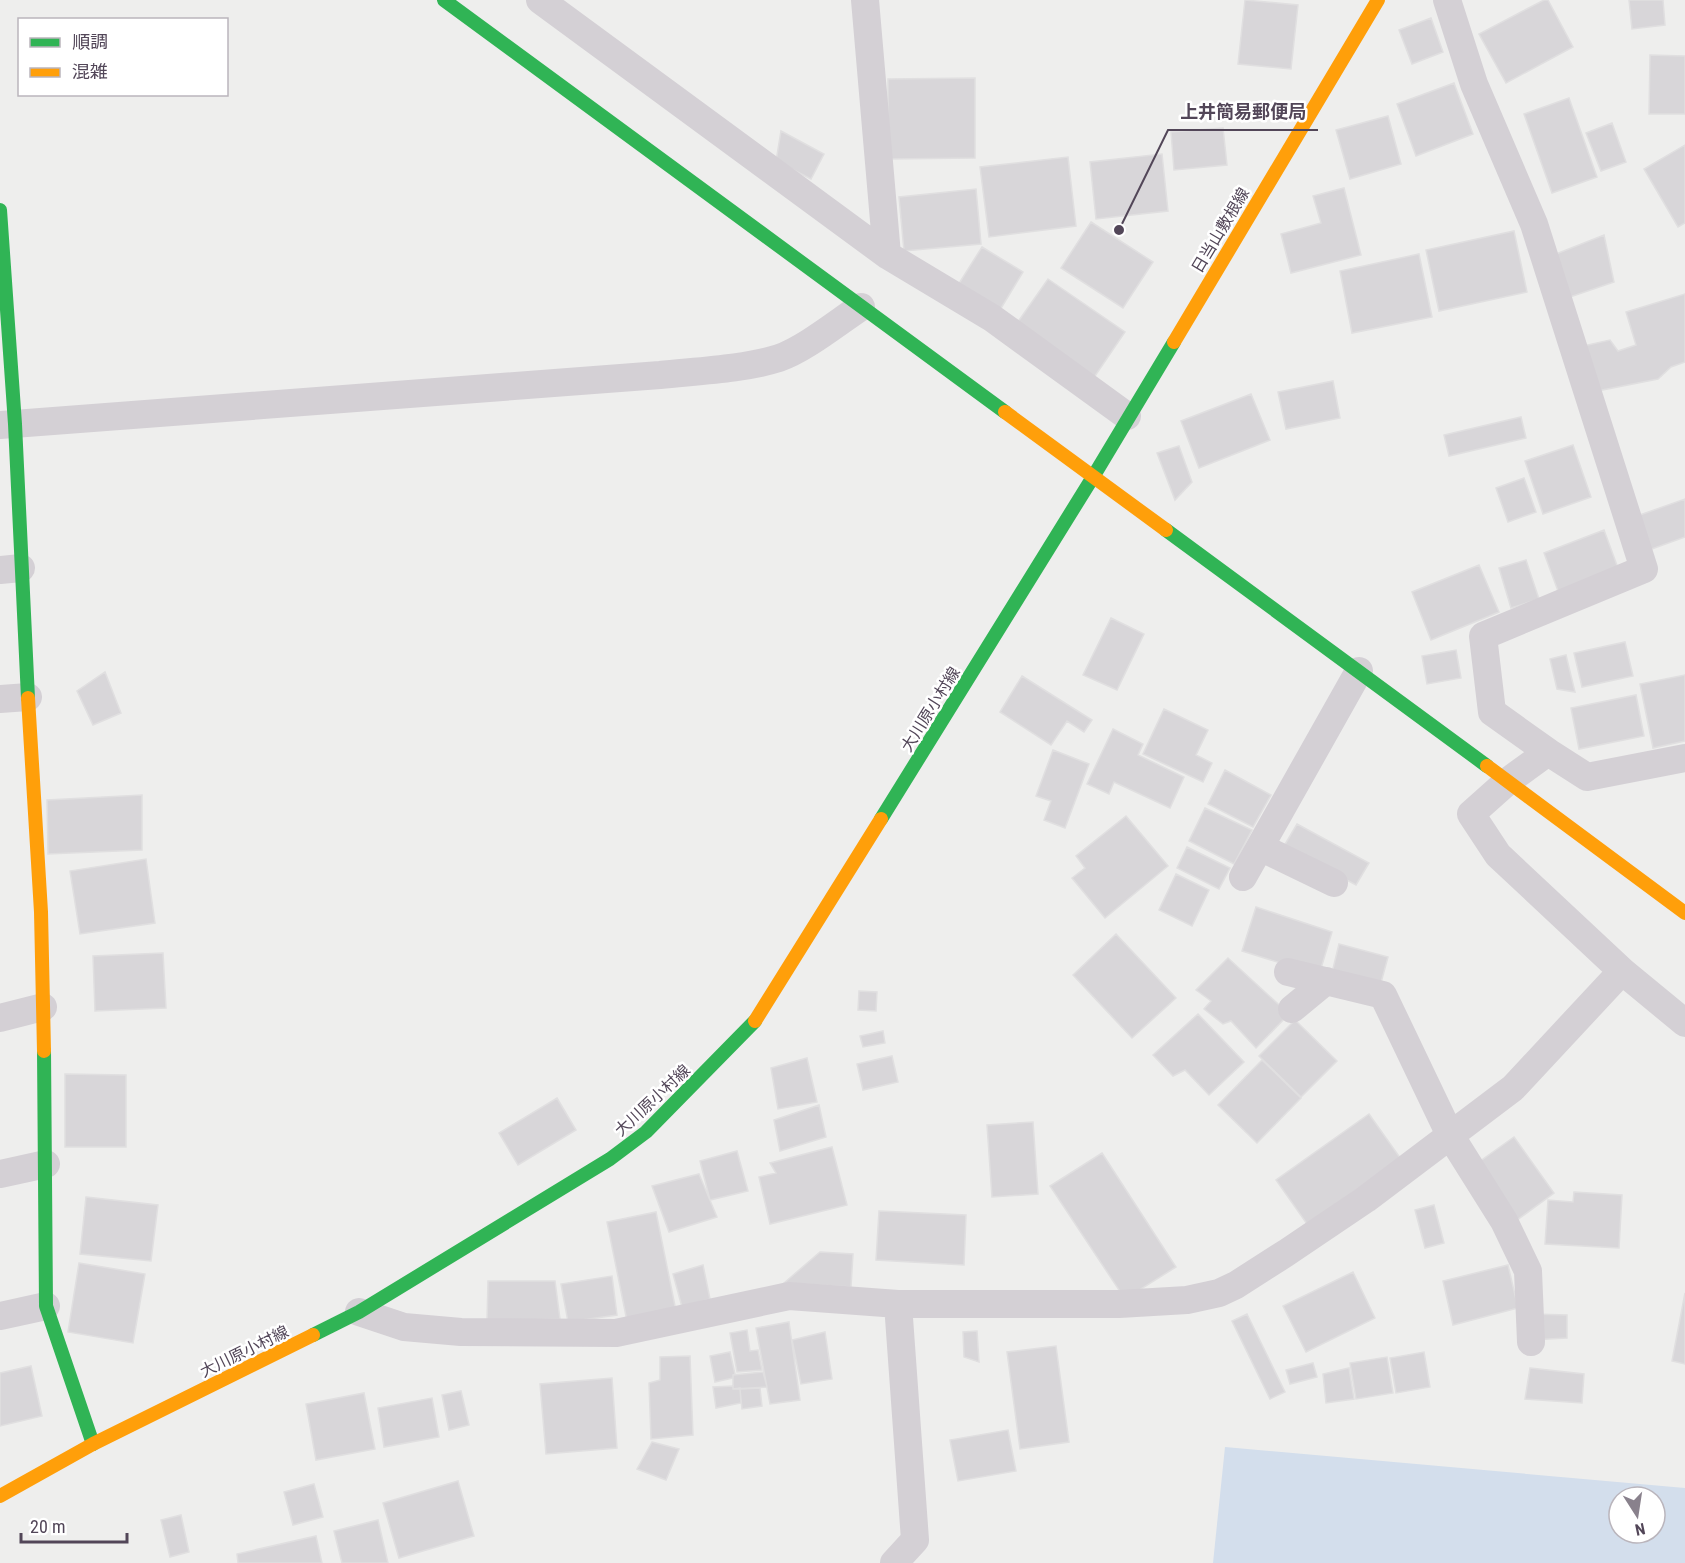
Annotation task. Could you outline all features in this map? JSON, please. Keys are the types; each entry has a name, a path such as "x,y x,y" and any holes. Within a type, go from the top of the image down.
{"main road":[{"path":"444,0 1685,913"},
{"name":"日当山敷根線","path":"1092,477 1378,0"},
{"path":"0,210 11,569 28,697 41,912 46,1164 46,1306 93,1444"},
{"name":"大川原小村線","path":"0,1496 93,1444 359,1312 610,1159 646,1132 759,1017 1092,477"}],"street":[{"path":"540,0 887,255 992,318 1127,416"},
{"path":"865,0 887,255"},
{"path":"1447,0 1474,84 1534,224 1644,569 1483,636 1492,712 1587,777 1685,758"},
{"path":"8,425 660,375 744,365 780,358 861,307"},
{"path":"1244,878 1359,671"},
{"path":"0,699 28,697"},
{"path":"1548,752 1508,781 1471,814 1498,855 1622,971 1685,1023"},
{"path":"1260,847 1334,883"},
{"path":"359,1312 404,1327 461,1332 616,1333 789,1296 898,1304 1168,1302 1220,1293 1276,1260 1366,1199 1513,1088 1622,971"},
{"path":"1288,972 1383,995 1450,1135 1504,1221 1528,1271 1531,1342"},
{"path":"1292,1009 1326,981"},
{"path":"0,1018 44,1007"},
{"path":"0,1174 46,1164"},
{"path":"894,1563 915,1540 898,1304"},
{"path":"0,1316 46,1306"}],"shaded area":[{"path":"1225,1447 1651,1485 1607,1485 1607,1545 1667,1545 1667,1486 1685,1488 1685,1563 1213,1563"}],"building":[{"path":"1245,0 1298,5 1291,69 1238,64"},
{"path":"1548,0 1573,47 1506,83 1479,34"},
{"path":"1629,0 1663,0 1665,25 1632,29"},
{"path":"1431,18 1443,52 1412,64 1399,30"},
{"path":"1650,55 1685,56 1685,114 1649,114"},
{"path":"975,78 975,158 888,159 888,79"},
{"path":"1454,83 1473,134 1416,156 1397,104"},
{"path":"1569,98 1597,177 1552,193 1524,114"},
{"path":"1388,116 1401,164 1350,179 1336,130"},
{"path":"1612,123 1626,162 1601,171 1586,133"},
{"path":"1223,128 1227,165 1174,170 1171,132"},
{"path":"781,131 824,154 811,179 776,161"},
{"path":"1685,145 1685,223 1678,227 1644,169"},
{"path":"1162,154 1168,211 1096,219 1090,162"},
{"path":"1068,157 1076,226 989,237 980,167"},
{"path":"1344,188 1361,255 1291,273 1281,234 1321,223 1313,196"},
{"path":"976,189 981,244 904,251 899,197"},
{"path":"1091,222 1153,262 1123,308 1061,268"},
{"path":"1514,231 1527,292 1439,311 1426,250"},
{"path":"1604,235 1614,282 1567,298 1556,254"},
{"path":"982,247 1023,272 1000,310 958,285"},
{"path":"1419,254 1432,317 1352,333 1340,271"},
{"path":"1048,279 1125,332 1093,379 1015,326"},
{"path":"1685,294 1685,362 1671,367 1658,379 1592,392 1583,346 1610,340 1618,351 1636,345 1626,312"},
{"path":"1333,381 1340,418 1286,429 1278,392"},
{"path":"1251,394 1270,440 1199,468 1181,421"},
{"path":"1521,417 1526,438 1449,456 1444,435"},
{"path":"1573,445 1591,497 1543,514 1525,461"},
{"path":"1179,446 1192,482 1175,500 1157,453"},
{"path":"1524,478 1536,512 1508,522 1496,488"},
{"path":"1685,499 1685,537 1649,550 1637,516"},
{"path":"1604,530 1618,568 1558,591 1544,553"},
{"path":"1526,560 1539,599 1511,608 1499,568"},
{"path":"1479,565 1499,612 1431,640 1412,592"},
{"path":"1111,618 1144,634 1117,690 1083,675"},
{"path":"1625,642 1633,676 1582,687 1574,653"},
{"path":"1456,650 1461,678 1427,684 1422,656"},
{"path":"1566,655 1575,692 1557,689 1550,659"},
{"path":"105,672 121,713 93,725 77,691"},
{"path":"1685,675 1685,741 1653,748 1640,684"},
{"path":"1022,676 1092,720 1084,732 1067,721 1051,745 1000,712"},
{"path":"1636,695 1644,736 1579,749 1571,708"},
{"path":"1164,709 1208,730 1196,755 1212,763 1203,782 1143,754"},
{"path":"1113,729 1143,744 1138,755 1184,777 1170,808 1114,782 1109,794 1087,784"},
{"path":"1053,750 1089,764 1065,828 1044,820 1051,801 1036,796"},
{"path":"1225,770 1271,795 1253,827 1208,804"},
{"path":"142,795 142,850 48,854 47,800"},
{"path":"1205,808 1252,830 1234,864 1189,841"},
{"path":"1126,816 1168,866 1105,918 1072,878 1085,868 1076,856"},
{"path":"1297,824 1369,863 1356,885 1284,846"},
{"path":"1187,847 1230,868 1219,889 1177,868"},
{"path":"146,859 155,923 80,934 70,871"},
{"path":"1176,874 1209,890 1192,926 1159,910"},
{"path":"1256,907 1332,932 1319,975 1242,951"},
{"path":"1116,934 1176,998 1132,1038 1073,975"},
{"path":"1339,944 1388,957 1379,990 1331,977"},
{"path":"163,953 166,1008 95,1011 93,956"},
{"path":"1228,958 1289,1014 1256,1048 1231,1021 1223,1024 1204,1009 1211,1001 1196,990"},
{"path":"859,991 877,992 876,1011 858,1010"},
{"path":"1198,1014 1244,1062 1209,1095 1185,1070 1173,1076 1153,1055"},
{"path":"1295,1020 1337,1061 1301,1097 1259,1056"},
{"path":"883,1031 885,1043 863,1047 860,1036"},
{"path":"892,1056 898,1082 863,1090 857,1064"},
{"path":"807,1058 817,1102 778,1109 771,1068"},
{"path":"1262,1060 1301,1098 1257,1143 1218,1105"},
{"path":"65,1074 126,1075 126,1147 65,1147"},
{"path":"557,1098 576,1130 518,1165 499,1133"},
{"path":"819,1105 826,1137 780,1151 774,1120"},
{"path":"1369,1114 1401,1159 1307,1224 1276,1180"},
{"path":"1033,1122 1038,1194 992,1197 987,1125"},
{"path":"1514,1137 1554,1193 1513,1223 1472,1167"},
{"path":"832,1147 847,1205 770,1224 759,1177 776,1173 770,1163"},
{"path":"737,1151 748,1191 710,1200 700,1161"},
{"path":"1102,1153 1176,1267 1125,1299 1050,1186"},
{"path":"699,1174 717,1217 669,1232 652,1186"},
{"path":"1574,1192 1622,1195 1619,1248 1545,1244 1548,1200 1573,1202"},
{"path":"86,1197 158,1205 151,1261 80,1254"},
{"path":"1434,1205 1444,1243 1425,1248 1415,1210"},
{"path":"879,1211 966,1215 964,1265 876,1260"},
{"path":"656,1212 676,1311 627,1321 607,1222"},
{"path":"820,1252 853,1254 851,1287 784,1283"},
{"path":"79,1263 145,1274 133,1343 68,1332"},
{"path":"703,1265 710,1299 682,1307 673,1274"},
{"path":"1508,1265 1518,1308 1453,1325 1443,1281"},
{"path":"1353,1272 1375,1318 1306,1352 1283,1306"},
{"path":"612,1276 617,1315 568,1322 561,1284"},
{"path":"488,1281 555,1281 560,1319 487,1321"},
{"path":"1685,1293 1685,1364 1672,1361"},
{"path":"1247,1314 1285,1392 1270,1399 1232,1321"},
{"path":"1532,1314 1567,1315 1567,1338 1531,1340"},
{"path":"789,1322 800,1400 770,1404 756,1328"},
{"path":"747,1330 750,1351 758,1350 762,1370 737,1372 730,1333"},
{"path":"977,1331 979,1362 964,1357 963,1332"},
{"path":"825,1332 832,1379 801,1384 792,1340"},
{"path":"1056,1346 1069,1442 1020,1449 1007,1352"},
{"path":"730,1352 735,1374 733,1378 715,1382 710,1356"},
{"path":"1424,1352 1430,1387 1396,1393 1390,1358"},
{"path":"690,1356 693,1435 651,1439 649,1383 660,1380 660,1357"},
{"path":"1387,1357 1393,1393 1356,1399 1350,1363"},
{"path":"1313,1363 1317,1377 1290,1384 1286,1370"},
{"path":"31,1366 42,1416 0,1426 0,1373"},
{"path":"1349,1368 1354,1399 1326,1403 1323,1374"},
{"path":"1530,1368 1584,1374 1582,1403 1525,1399"},
{"path":"763,1372 767,1387 733,1389 733,1375"},
{"path":"612,1378 617,1448 546,1454 540,1384"},
{"path":"733,1386 733,1389 740,1388 741,1403 716,1408 713,1387"},
{"path":"760,1388 762,1406 742,1409 740,1389"},
{"path":"461,1391 469,1425 449,1430 442,1395"},
{"path":"364,1393 375,1449 316,1460 306,1404"},
{"path":"432,1398 439,1437 384,1447 378,1408"},
{"path":"1008,1430 1016,1471 958,1481 950,1440"},
{"path":"652,1442 679,1449 666,1480 637,1469"},
{"path":"458,1481 474,1536 399,1558 383,1503"},
{"path":"314,1484 323,1517 293,1525 284,1492"},
{"path":"181,1515 189,1552 170,1557 161,1520"},
{"path":"378,1520 388,1563 342,1563 334,1531"},
{"path":"316,1536 322,1563 238,1563 237,1554"}],"traffic: fast":[{"path":"444,0 1005,412"},
{"path":"0,210 15,424 28,698"},
{"path":"881,819 1174,342"},
{"path":"1166,530 1487,766"},
{"path":"313,1335 359,1312 610,1159 646,1132 755,1021"},
{"path":"44,1051 46,1306 93,1444"}],"traffic: slow":[{"path":"1174,342 1378,0"},
{"path":"1005,412 1166,530"},
{"path":"28,698 41,912 44,1051"},
{"path":"1487,766 1685,913"},
{"path":"755,1021 881,819"},
{"path":"0,1496 93,1444 313,1335"}],"place":[{"name":"上井簡易郵便局","path":"1119,230"}]}
